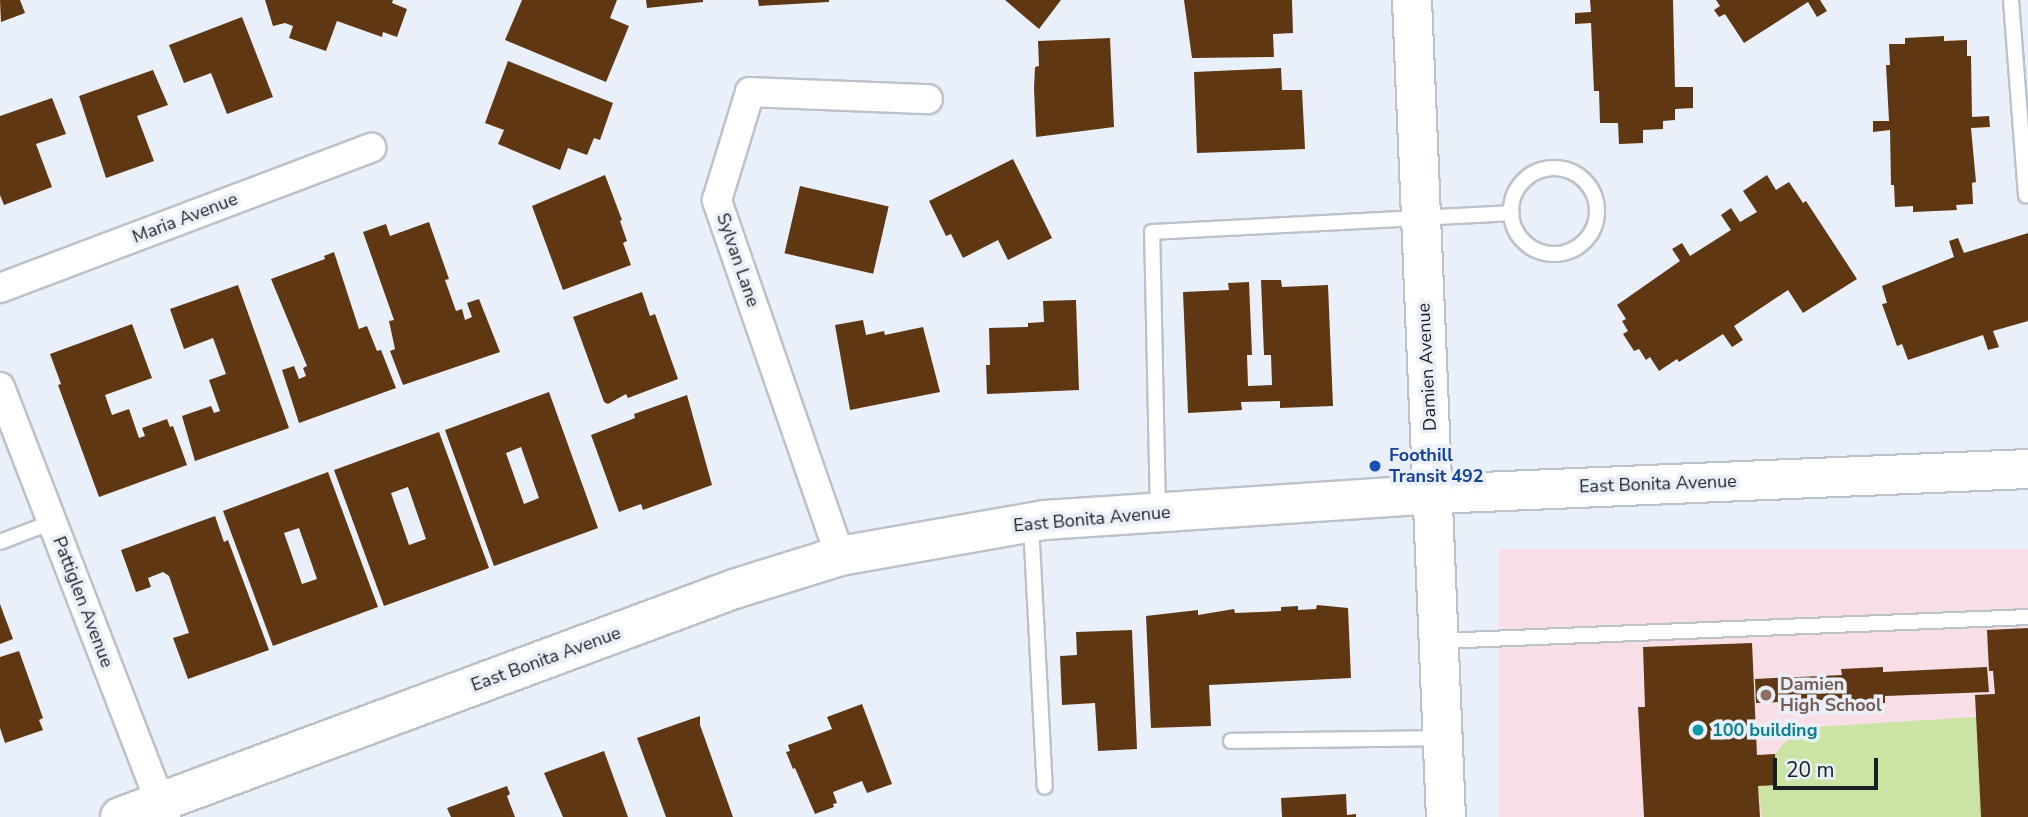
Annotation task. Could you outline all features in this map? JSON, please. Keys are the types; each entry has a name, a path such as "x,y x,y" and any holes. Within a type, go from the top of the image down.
{"main road":[{"name":"Damien Avenue","path":"1412,0 1446,817"},
{"name":"East Bonita Avenue","path":"120,817 164,810 734,589 841,556 1031,523 1158,512 1434,494 2028,469"}],"street":[{"name":"Sylvan Lane","path":"841,556 718,200 750,92 928,99"},
{"name":"Maria Avenue","path":"0,288 371,148"},
{"name":"Pattiglen Avenue","path":"0,387 164,810"}],"lane":[{"path":"2011,0 2026,195"},
{"path":"1545,168 1560,168 1580,177 1593,194 1597,208 1595,223 1588,236 1578,246 1557,253 1538,251 1527,245 1513,225 1511,213 1516,189 1524,180 1545,168"},
{"path":"1158,512 1152,232 1511,213"},
{"path":"0,542 52,522"},
{"path":"1031,523 1045,787"},
{"path":"1439,641 2028,617"},
{"path":"1231,741 1443,738"}],"shaded area":[{"name":"Damien High School","path":"1499,549 2028,549 2028,817 1499,817"}],"green space":[{"path":"1976,717 1981,817 1762,817 1758,786 1777,784 1775,754 1799,728"}],"building":[{"path":"0,0 20,0 25,13 1,22"},
{"path":"265,0 393,0 392,3 407,9 397,37 383,32 382,37 337,21 326,51 289,38 293,26 285,23 273,26"},
{"path":"522,0 617,0 610,18 629,26 606,82 505,40"},
{"path":"646,0 703,0 703,2 647,8"},
{"path":"758,0 829,0 829,2 759,6"},
{"path":"1005,0 1061,0 1039,29"},
{"path":"1184,0 1292,0 1293,33 1273,34 1274,57 1192,58"},
{"path":"1590,0 1673,0 1675,87 1693,87 1693,108 1675,109 1675,120 1663,121 1663,129 1643,130 1643,143 1619,144 1618,123 1600,123 1599,91 1594,91 1591,23 1575,24 1575,13 1591,12"},
{"path":"1716,0 1820,0 1827,11 1817,17 1808,2 1744,43 1725,14 1719,17 1714,10 1720,6"},
{"path":"242,17 273,97 227,114 211,73 184,83 169,45"},
{"path":"1944,36 1944,41 1967,40 1967,56 1971,56 1972,117 1989,116 1990,127 1971,128 1976,182 1972,183 1973,204 1956,205 1957,210 1913,212 1913,206 1895,207 1894,185 1891,185 1890,130 1873,132 1873,121 1889,121 1886,65 1890,65 1889,44 1905,44 1905,38"},
{"path":"1110,38 1114,127 1036,137 1034,88 1035,67 1039,66 1038,41"},
{"path":"508,61 613,103 600,140 594,138 587,155 568,148 560,170 498,144 504,130 485,123"},
{"path":"1281,68 1282,90 1302,90 1305,149 1197,153 1194,72"},
{"path":"153,70 168,105 137,116 154,161 106,178 79,96"},
{"path":"52,98 66,134 36,144 52,187 4,205 0,195 0,116"},
{"path":"1013,159 1052,238 1008,260 998,240 963,258 951,234 946,236 929,201"},
{"path":"605,175 622,220 620,221 627,241 623,243 631,265 563,290 532,206"},
{"path":"1767,175 1776,190 1789,182 1803,203 1806,201 1857,279 1803,313 1788,290 1734,326 1743,340 1732,347 1723,334 1679,362 1677,359 1659,371 1650,357 1646,360 1639,349 1634,351 1623,334 1628,331 1622,321 1626,319 1617,305 1680,261 1672,249 1682,243 1690,256 1731,230 1721,215 1731,208 1740,222 1757,212 1743,191"},
{"path":"800,186 889,206 873,274 784,253"},
{"path":"429,222 449,279 445,280 456,311 462,309 465,320 472,317 467,303 479,299 500,352 403,385 390,351 395,349 389,321 394,320 363,232 386,224 390,236"},
{"path":"2028,233 2028,321 1993,331 1999,347 1988,350 1983,335 1908,360 1902,344 1897,346 1882,304 1887,303 1882,286 1954,257 1949,241 1958,238 1964,253"},
{"path":"334,252 359,329 367,326 377,351 381,350 396,388 299,423 282,370 294,366 299,379 306,376 303,368 307,366 271,279 325,259 324,256"},
{"path":"1261,280 1281,280 1282,287 1328,285 1333,406 1280,408 1280,401 1241,402 1242,410 1188,413 1183,292 1229,290 1228,283 1249,282 1252,355 1247,355 1248,386 1272,385 1271,355 1264,355"},
{"path":"238,285 289,428 195,461 182,416 211,406 214,413 220,411 209,380 226,374 213,338 184,349 170,309"},
{"path":"642,292 650,316 655,314 678,379 628,398 626,394 608,404 604,402 573,317"},
{"path":"1076,300 1079,390 987,394 986,365 990,365 989,328 1028,327 1028,323 1044,322 1043,301"},
{"path":"863,320 866,335 884,331 885,335 923,327 940,392 850,410 835,325"},
{"path":"132,324 152,378 105,395 112,415 129,409 139,438 145,436 142,428 167,419 170,427 173,426 187,465 99,497 58,385 61,384 50,354"},
{"path":"549,392 598,528 494,566 445,430","holes":["521,447 539,498 524,504 506,453"]},
{"path":"687,395 712,485 643,510 641,504 619,512 591,435 635,418 634,414"},
{"path":"439,432 489,568 384,606 334,470","holes":["408,487 426,539 409,545 391,493"]},
{"path":"328,472 378,607 273,646 223,511","holes":["299,528 317,579 302,584 284,533"]},
{"path":"215,516 224,542 228,540 269,650 188,679 173,638 189,633 169,576 163,572 148,578 151,587 136,592 121,550"},
{"path":"0,604 13,639 0,644"},
{"path":"1317,605 1348,608 1351,678 1209,685 1211,726 1151,728 1146,616 1198,610 1198,615 1234,609 1235,613 1281,611 1281,607 1298,606 1298,610 1316,609"},
{"path":"2028,628 2028,817 1981,817 1975,695 1995,694 1993,671 1989,671 1987,630"},
{"path":"1132,630 1137,749 1098,751 1095,703 1062,705 1060,656 1077,655 1076,632"},
{"name":"100 building","path":"1752,643 1757,755 1775,754 1777,785 1758,786 1760,817 1644,817 1638,707 1645,707 1643,647"},
{"path":"19,651 43,718 39,720 43,730 5,743 0,728 0,657"},
{"path":"1883,667 1883,672 1987,667 1989,692 1885,696 1885,703 1843,705 1842,699 1756,703 1755,679 1842,675 1841,669"},
{"path":"862,704 892,784 867,793 862,781 833,792 837,803 833,804 834,807 815,814 786,752 790,751 788,745 832,729 827,717"},
{"path":"700,716 700,725 733,817 666,817 637,738"},
{"path":"604,751 628,817 563,817 544,773"},
{"path":"507,786 510,794 507,796 515,817 451,817 447,808"},
{"path":"1346,794 1347,815 1356,814 1356,817 1282,817 1281,798"}],"place":[{"name":"Foothill Transit 492","path":"1375,466"},
{"name":"Damien High School","path":"1766,695"},
{"name":"100 building","path":"1698,730"}]}
